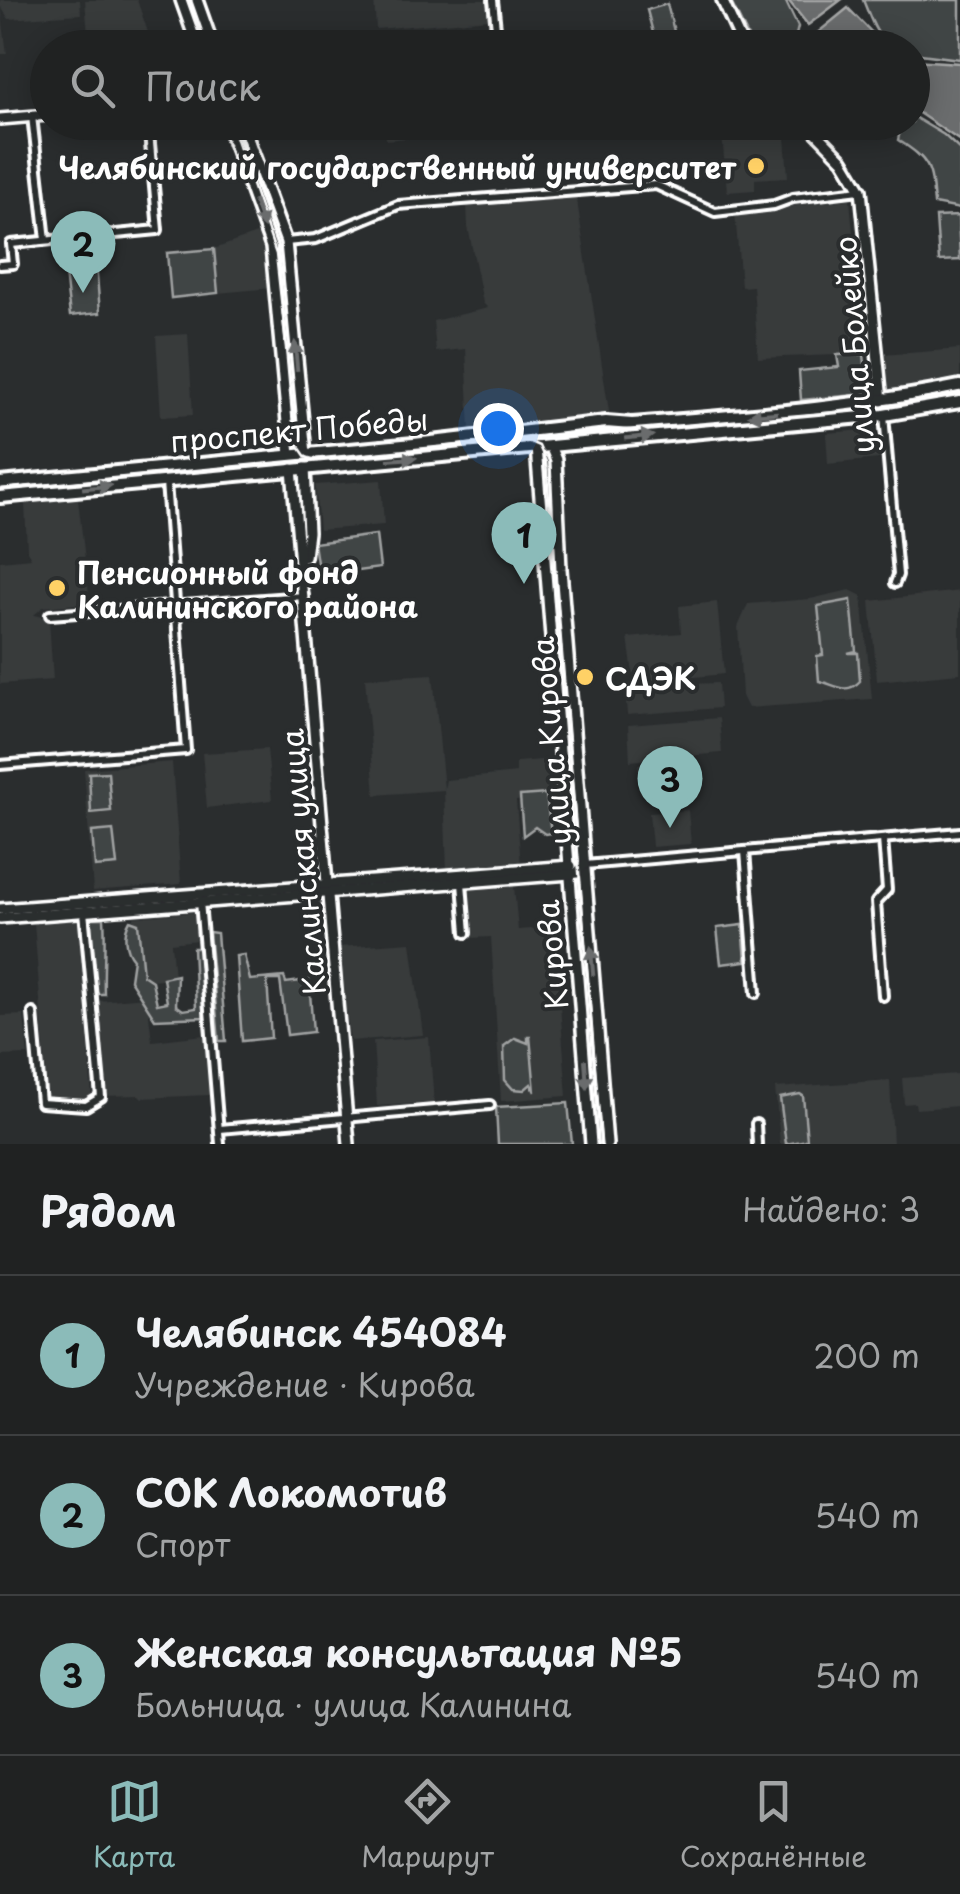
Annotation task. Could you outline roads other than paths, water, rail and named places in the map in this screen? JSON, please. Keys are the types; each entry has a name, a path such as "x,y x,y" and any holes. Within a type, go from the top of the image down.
{"main road":[{"path":"181,0 192,30"},
{"path":"197,0 208,30"},
{"path":"722,0 736,30"},
{"path":"0,119 30,116"},
{"name":"Каслинская улица","path":"232,140 271,247 303,575 349,1144"},
{"name":"Каслинская улица","path":"249,140 286,242 306,454 308,532 303,575"},
{"name":"улица Болейко","path":"823,140 862,190 884,415"},
{"name":"проспект Победы","path":"0,483 606,422 632,424 882,401 960,386"},
{"name":"проспект Победы","path":"0,497 884,415 960,402"},
{"path":"536,447 542,430"},
{"name":"улица Кирова","path":"542,430 556,460 561,569 608,1144"},
{"name":"Кирова","path":"536,447 591,1144"},
{"path":"329,888 462,883 584,865"},
{"path":"0,908 200,898 570,870"},
{"path":"0,918 200,898"}],"street":[{"path":"493,0 496,30"},
{"path":"35,140 46,240"},
{"path":"0,265 13,264 11,244 158,230 150,140"},
{"path":"286,242 316,239 398,205 656,185 715,212 862,190"},
{"name":"улица Болейко","path":"884,415 898,575 895,583"},
{"path":"0,766 186,750 166,481"},
{"path":"50,615 304,596"},
{"path":"584,865 960,832"},
{"path":"883,840 888,890 876,902 884,996"},
{"path":"745,851 756,993"},
{"path":"462,883 466,933"},
{"path":"200,898 220,1144"},
{"path":"33,1013 40,1103 86,1106 100,1098 84,912"},
{"path":"220,1129 490,1105"},
{"path":"756,1124 758,1144"}],"tram line":[{"path":"188,0 199,30"},
{"path":"236,140 276,254 297,444 306,457 318,461"},
{"path":"0,489 872,409 960,392"},
{"path":"523,439 539,446 546,462 601,1144"}],"place":[{"name":"Челябинский государственный университет","path":"756,166"},
{"name":"СОК Локомотив","path":"83,293"},
{"name":"Челябинск 454084","path":"524,584"},
{"name":"Пенсионный фонд Калининского района","path":"57,588"},
{"name":"СДЭК","path":"585,677"},
{"name":"Женская консультация №5","path":"670,828"}]}
